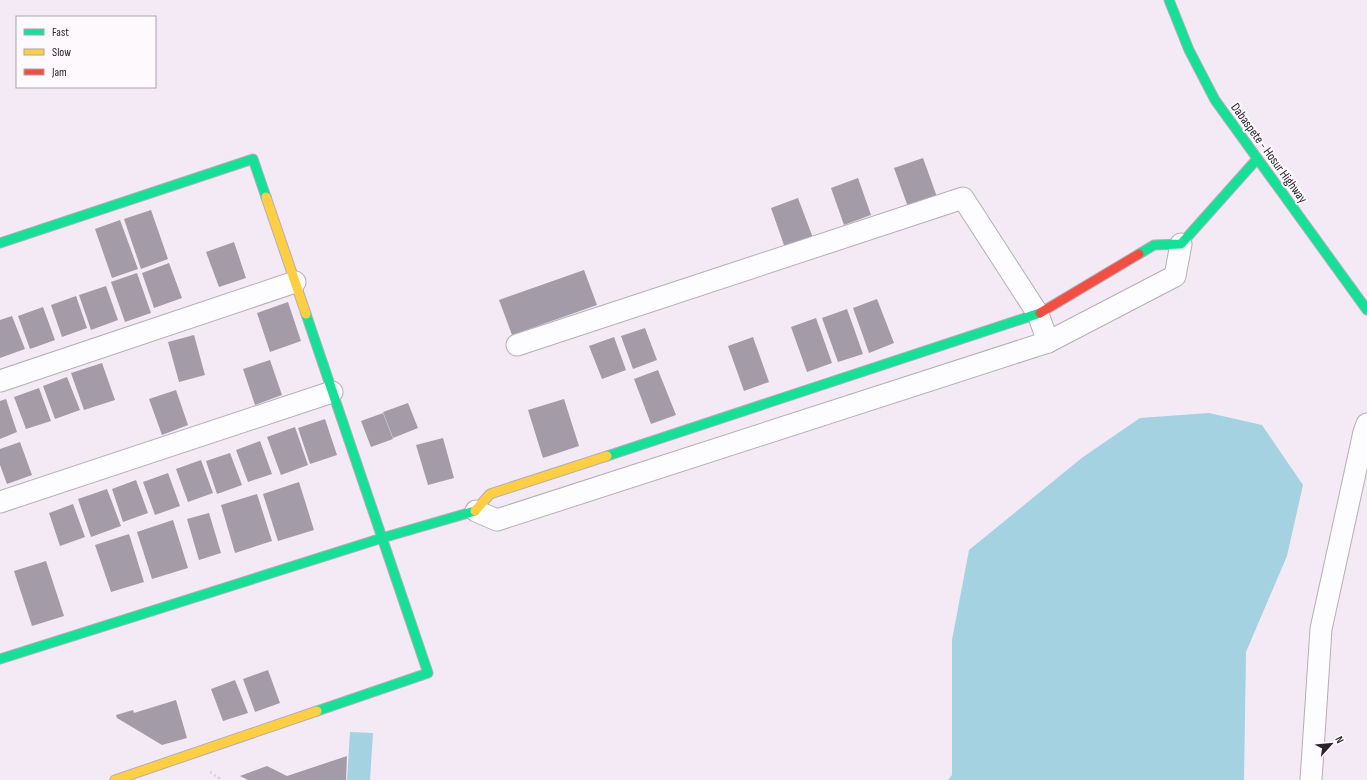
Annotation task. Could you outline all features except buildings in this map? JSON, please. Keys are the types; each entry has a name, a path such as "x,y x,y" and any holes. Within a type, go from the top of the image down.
{"main road":[{"name":"Dabaspete - Hosur Highway","path":"1169,0 1190,50 1215,100 1367,310"},
{"path":"0,243 254,159 428,673 115,780"},
{"path":"0,659 382,538 476,511 490,494 1038,314 1154,245 1180,244 1257,159"}],"street":[{"path":"517,345 963,198 1038,314 1048,342"},
{"path":"476,511 497,520 1048,342 1175,276 1180,244"},
{"path":"0,381 295,282"},
{"path":"0,502 332,392"},
{"path":"1311,780 1321,629 1362,440 1367,424"}],"water":[{"path":"1209,413 1262,425 1303,485 1287,556 1246,652 1244,780 948,780 952,775 952,640 969,550 1083,457 1140,418"},
{"path":"350,732 373,733 370,780 347,780"}],"traffic: fast":[{"path":"1169,0 1189,50 1215,100 1367,310"},
{"path":"0,243 253,159 266,197"},
{"path":"1139,254 1154,245 1181,244 1257,159"},
{"path":"607,456 1040,313"},
{"path":"306,314 428,673 317,711"},
{"path":"0,659 382,538 475,511"}],"traffic: slow":[{"path":"266,197 306,314"},
{"path":"475,511 490,494 607,456"},
{"path":"115,780 317,711"}],"traffic: jam":[{"path":"1040,313 1139,254"}]}
